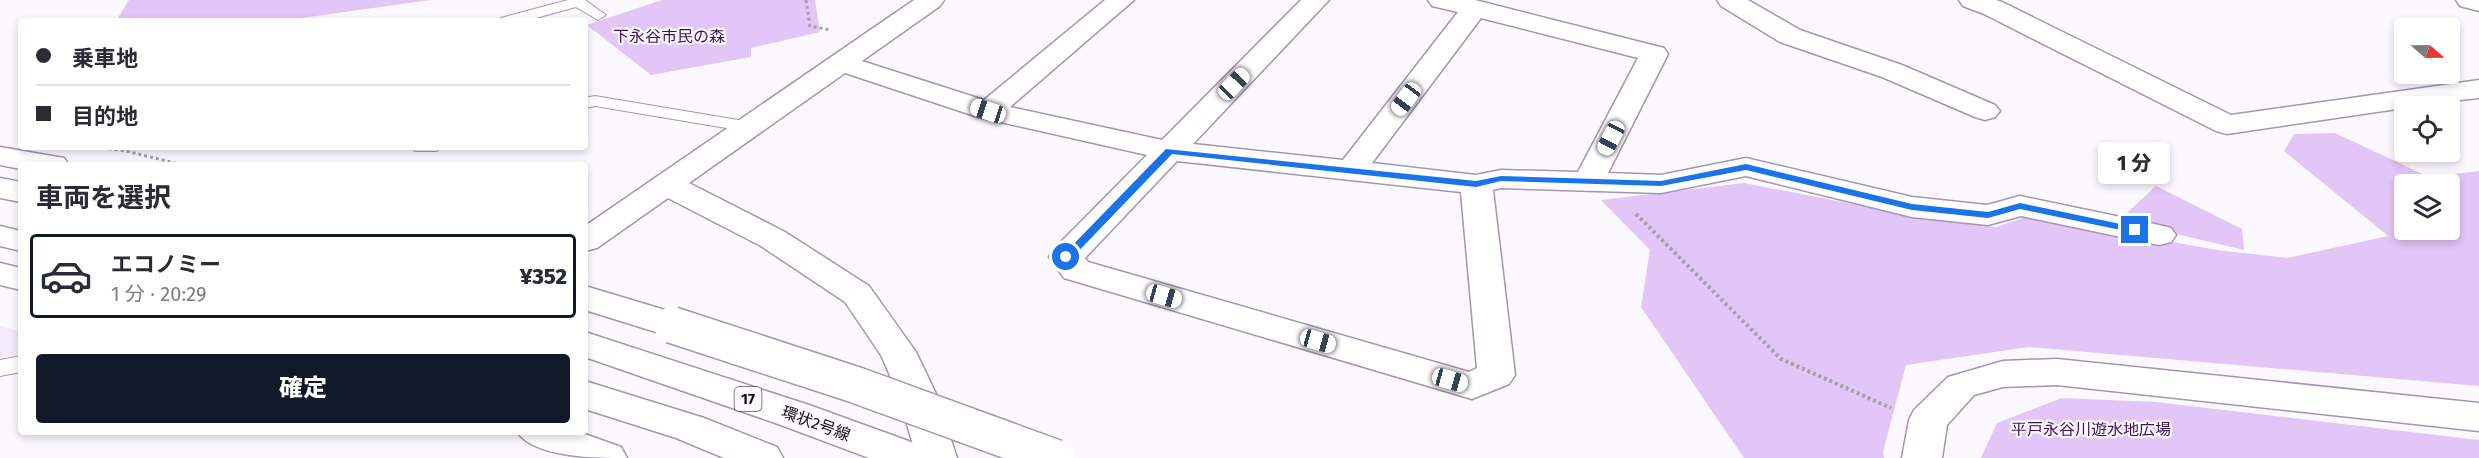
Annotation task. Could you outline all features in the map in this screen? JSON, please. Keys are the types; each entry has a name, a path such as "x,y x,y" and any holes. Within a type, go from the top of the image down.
{"street":[{"path":"588,240 931,0"},
{"path":"988,111 1121,0"},
{"path":"1316,0 1066,257 1076,270 1472,386 1496,375 1476,184"},
{"path":"1441,0 1654,54 1589,180"},
{"path":"1730,0 1790,36 1892,71 1985,111"},
{"path":"2469,0 2479,3"},
{"path":"1990,3 2227,125 2479,89"},
{"path":"1350,172 1475,8"},
{"path":"843,63 988,111 1170,151 1476,184 1501,179 1661,183 1746,167 1912,207 1988,215 2020,206 2159,235"},
{"path":"0,156 35,162"},
{"path":"667,184 773,239 857,294 898,352 917,394 937,458"},
{"path":"0,188 18,191"},
{"path":"0,236 18,240"},
{"path":"0,274 18,278"},
{"path":"588,299 856,385 1056,458"},
{"name":"環状2号線","path":"588,345 795,415 911,458"},
{"path":"1922,458 1928,420 1961,386 2003,374 2057,372 2479,417"},
{"path":"588,397 690,428 763,458"},
{"path":"545,435 607,458"}],"lane":[{"path":"518,18 578,2 598,15"},
{"path":"588,102 595,101 750,127"},
{"path":"0,368 18,365"}],"path":[{"path":"806,0 810,26 836,31"},
{"path":"119,150 171,162"},
{"path":"1640,218 1780,359 1896,410"}],"shaded area":[{"path":"0,326 18,330 18,355 0,358"}],"green space":[{"path":"129,0 430,0 302,18 118,18"},
{"name":"下永谷市民の森","path":"662,0 815,0 820,32 751,48 751,57 651,75 588,25"},
{"path":"2335,133 2423,174 2394,174 2394,240 2460,240 2460,174 2454,174 2479,171 2479,386 2029,347 1906,365 1883,452 1884,458 1744,458 1641,307 1650,250 1601,200 1744,183 1930,219 1996,227 2029,216 2217,250 2287,258 2388,236 2284,151 2294,134"},
{"path":"2156,186 2242,229 2244,250 2164,231 2130,217 2127,213"},
{"name":"平戸永谷川遊水地広場","path":"2062,398 2156,402 2479,440 2479,458 1981,458 1997,423"}],"route":[{"path":"1066,257 1170,151 1476,184 1501,179 1661,183 1746,167 1912,207 1988,215 2020,206 2135,230"}]}
